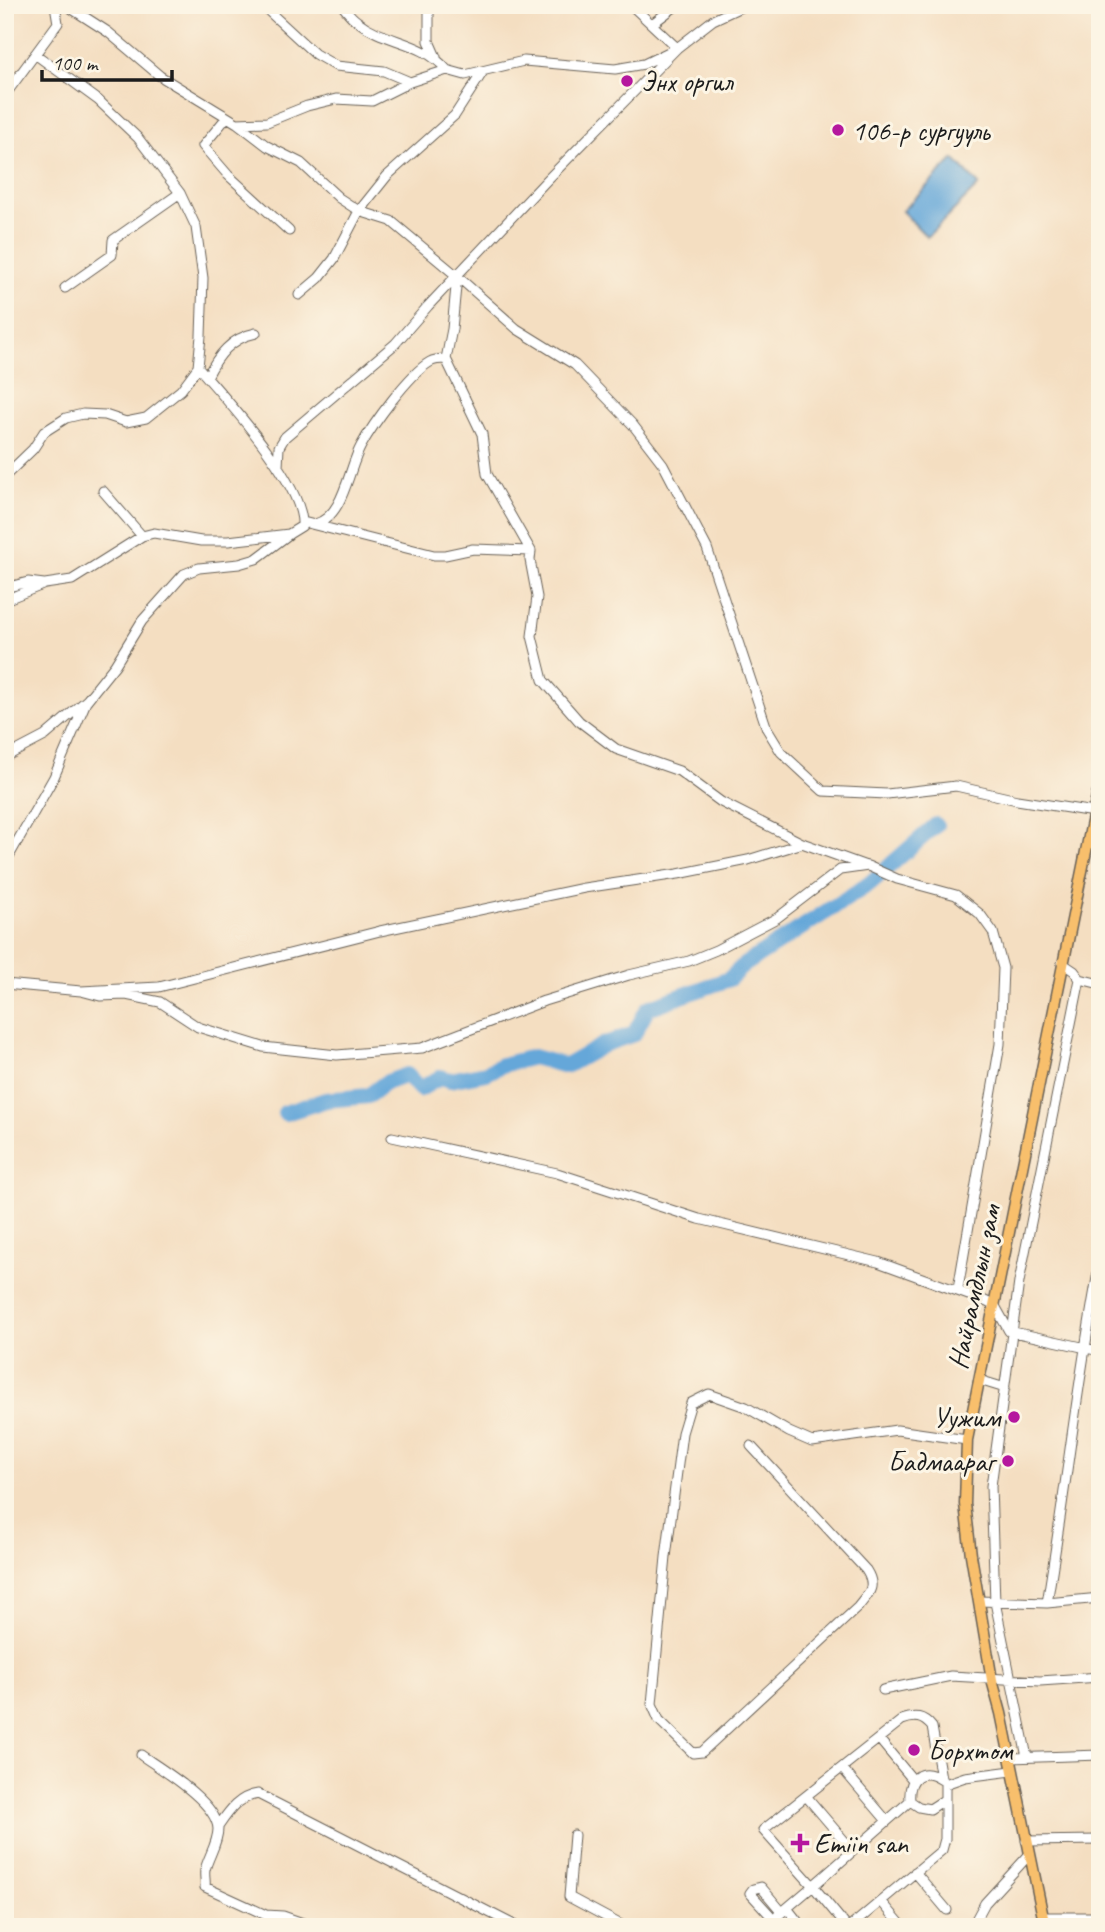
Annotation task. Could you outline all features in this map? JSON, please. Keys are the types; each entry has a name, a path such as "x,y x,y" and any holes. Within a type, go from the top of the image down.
{"main road":[{"name":"Найрамдлын зам","path":"1044,1922 992,1680 979,1601 965,1504 967,1440 1100,782"}],"street":[{"path":"5,94 58,23 55,5"},
{"path":"66,5 108,32 160,76 228,117 267,146 301,163 339,198 359,211 391,221 517,329 575,365 633,425 663,464 707,548 767,729 781,752 813,784 823,791 861,795 956,786 1017,800 1094,812"},
{"path":"262,5 315,54 336,66 384,71 410,82"},
{"path":"342,5 357,22 436,57"},
{"path":"429,5 429,41 436,57 447,71"},
{"path":"631,5 677,48"},
{"path":"652,24 677,5"},
{"path":"278,467 279,447 285,437 395,344 647,76 713,20 745,5"},
{"path":"237,123 267,122 307,106 336,99 372,101 410,82 447,71 465,75 482,73 524,61 615,69 644,64 677,48"},
{"path":"5,476 33,449 44,432 66,418 83,414 105,415 127,422 146,418 181,390 198,366 201,336 203,278 196,227 180,193 128,129 99,100 35,54"},
{"path":"299,295 319,278 334,258 359,211 387,176 454,115 482,73"},
{"path":"228,117 203,146 228,175 289,231"},
{"path":"65,288 112,255 113,240 180,193"},
{"path":"457,276 446,359 482,434 487,474 531,551 530,560 537,597 532,636 543,680 565,707 616,749 679,771 721,802 803,844 897,878 956,895 971,905 992,932 1003,968 1000,1044 958,1289"},
{"path":"207,377 218,355 241,336 256,333"},
{"path":"5,757 44,736 87,700 115,665 142,621 184,574 199,568 239,564 256,559 289,534 308,524 321,523 329,517 341,498 360,447 395,397 432,360 446,359"},
{"path":"198,366 252,430 278,467 308,524 434,555 473,549 531,551"},
{"path":"103,491 142,536"},
{"path":"5,600 46,584 72,580 142,536 154,533 201,541 228,541 289,534"},
{"path":"5,588 28,582 46,584"},
{"path":"5,863 54,776 87,700"},
{"path":"5,984 81,991 159,987 380,931 584,888 748,860 803,844"},
{"path":"81,991 100,996 126,995 160,1002 198,1027 263,1047 337,1055 422,1048 544,1000 689,961 777,918 840,870 869,867"},
{"path":"1062,963 1080,979 1100,984"},
{"path":"1027,1757 995,1602 991,1486 1019,1282 1080,979"},
{"path":"392,1137 557,1173 699,1219 878,1262 958,1289 995,1306 1010,1331 1100,1352"},
{"path":"1047,1603 1068,1479 1070,1444 1084,1348 1100,1262"},
{"path":"979,1380 1005,1388"},
{"path":"751,1446 866,1570 872,1579 871,1590 858,1607 702,1752 693,1753 659,1720 652,1704 666,1557 682,1433 691,1403 709,1394 747,1407 812,1442 897,1430 967,1440"},
{"path":"979,1601 1047,1603 1100,1598"},
{"path":"883,1690 951,1676 992,1680 1100,1677"},
{"path":"910,1717 922,1717 932,1727 943,1781 944,1846 849,1927 763,1830 879,1739 902,1720 910,1717"},
{"path":"879,1739 914,1780"},
{"path":"141,1755 195,1795 215,1817 218,1826"},
{"path":"1010,1758 1100,1755"},
{"path":"842,1768 887,1821"},
{"path":"910,1801 909,1791 914,1780 921,1774 928,1773 943,1781 1012,1771"},
{"path":"314,1927 283,1916 266,1915 205,1886 205,1872 218,1826 246,1796 258,1794 517,1927"},
{"path":"806,1796 853,1851"},
{"path":"910,1801 919,1807 930,1809 944,1800"},
{"path":"774,1919 910,1801"},
{"path":"574,1835 569,1897 625,1927"},
{"path":"1026,1841 1100,1840"},
{"path":"972,1927 985,1903 1028,1856"},
{"path":"915,1872 947,1910"},
{"path":"781,1927 750,1893 753,1889 761,1887 802,1927"},
{"path":"881,1901 903,1927"},
{"path":"1044,1922 1100,1917"}],"water":[{"path":"954,159 979,185 927,237 902,211"}],"waterway":[{"path":"285,1113 326,1100 368,1096 385,1083 407,1075 420,1089 441,1077 450,1080 486,1073 502,1065 533,1057 566,1066 605,1044 634,1034 648,1008 729,979 744,965 869,884 936,825"}],"place":[{"name":"Энх оргил","path":"627,81"},
{"name":"106-р сургууль","path":"838,130"},
{"name":"Уужим","path":"1014,1417"},
{"name":"Бадмаараг","path":"1008,1461"},
{"name":"Борхтом","path":"914,1750"},
{"name":"Emiin san","path":"800,1843"}]}
